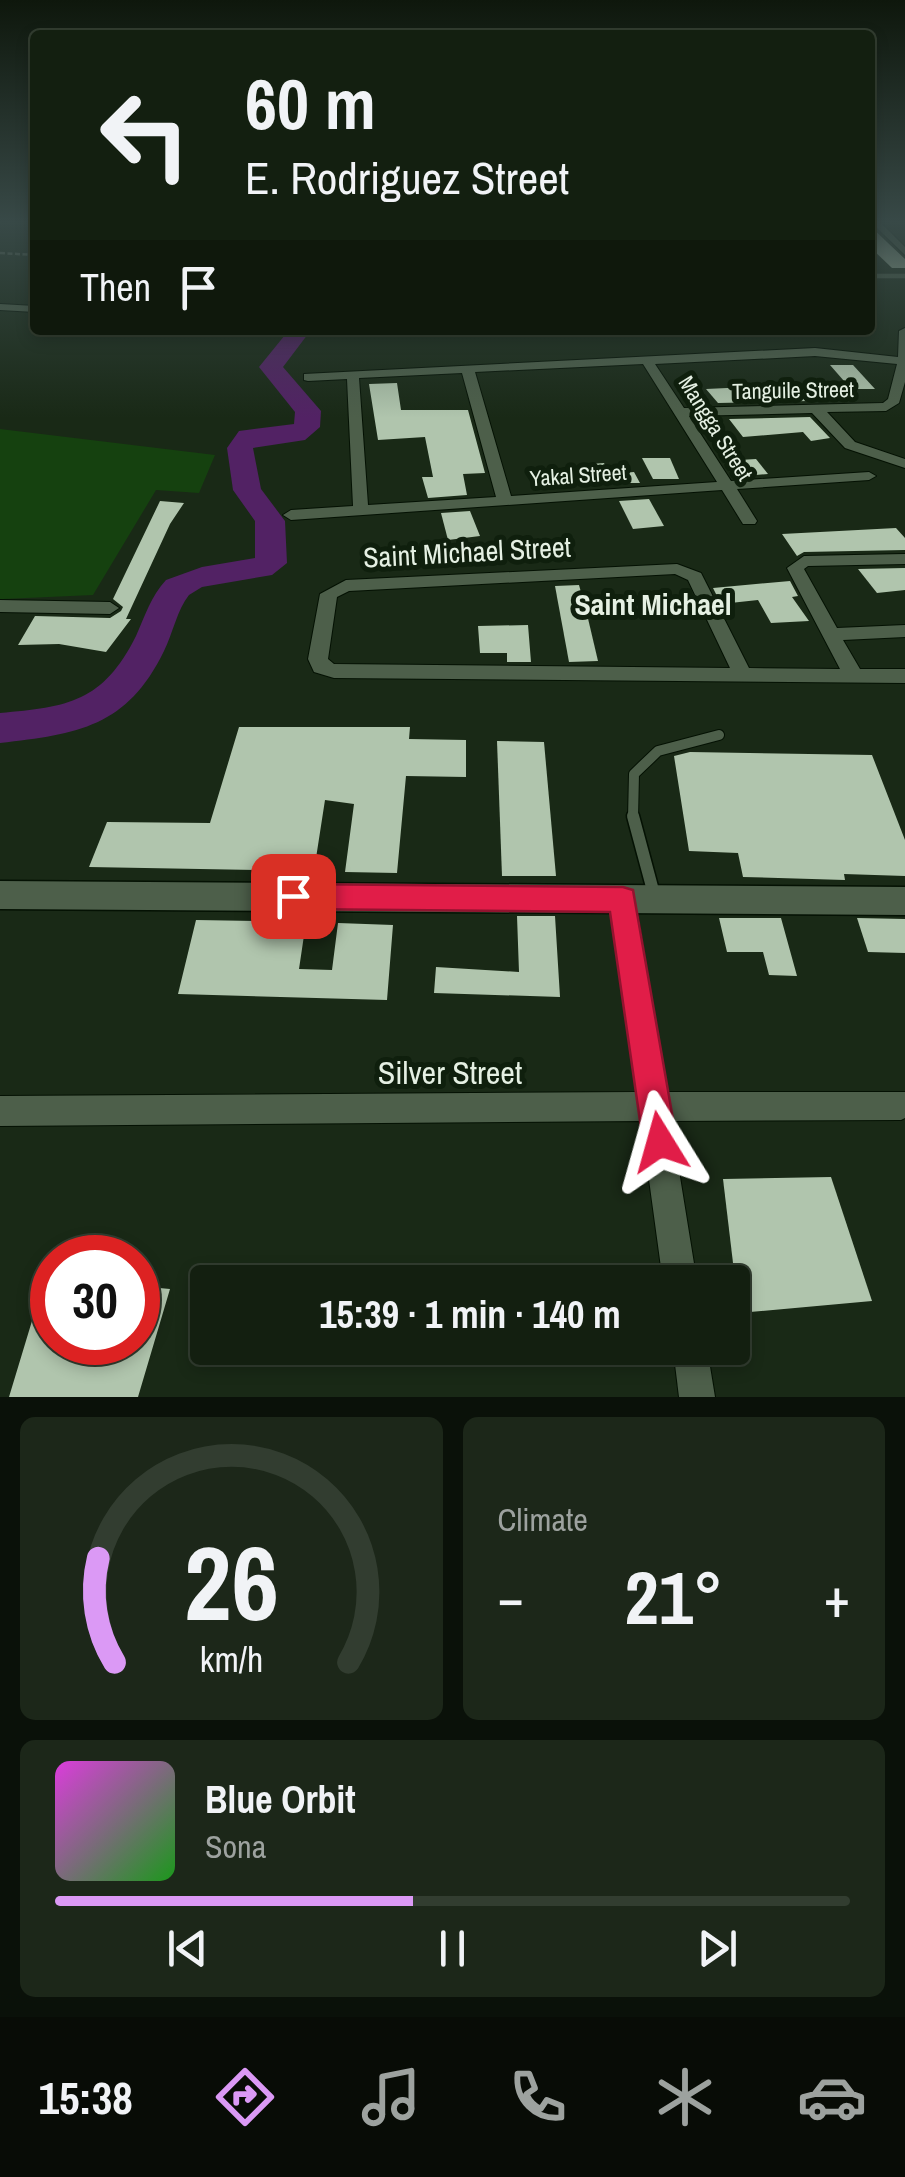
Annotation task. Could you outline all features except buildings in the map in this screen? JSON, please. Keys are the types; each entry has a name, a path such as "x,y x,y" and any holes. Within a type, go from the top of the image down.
{"street":[{"path":"0,307 30,309"},
{"name":"Tanguile Street","path":"680,412 886,406 894,400 905,362 905,331"},
{"path":"308,377 816,352 905,362"},
{"name":"Mangga Street","path":"646,359 749,521"},
{"path":"468,370 505,503"},
{"path":"352,375 361,512"},
{"path":"816,409 850,445 898,462 905,450"},
{"name":"Yakal Street","path":"291,516 869,476"},
{"path":"856,678 795,568 798,564 905,559"},
{"name":"Saint Michael Street","path":"744,677 695,578 677,569 346,586 329,594 318,659 322,667 334,672 744,677 856,678 905,676"},
{"path":"0,606 110,608"},
{"path":"833,634 905,630"},
{"path":"0,896 905,901"},
{"path":"623,899 678,1265"},
{"name":"Silver Street","path":"0,1111 900,1105"},
{"path":"692,1365 697,1397"}],"lane":[{"path":"655,898 633,820 634,774 658,751 719,735"}],"green space":[{"path":"0,429 215,455 199,493 156,490 93,595 4,599 0,606"}],"waterway":[{"path":"0,728 59,721 100,707 131,677 177,587 202,577 249,571 271,563 270,521 247,490 240,448 248,437 296,434 307,427 308,411 271,367 296,335"}],"district":[{"name":"Saint Michael","path":"653,605"}],"route":[{"path":"293,896 623,899 660,1142"}]}
